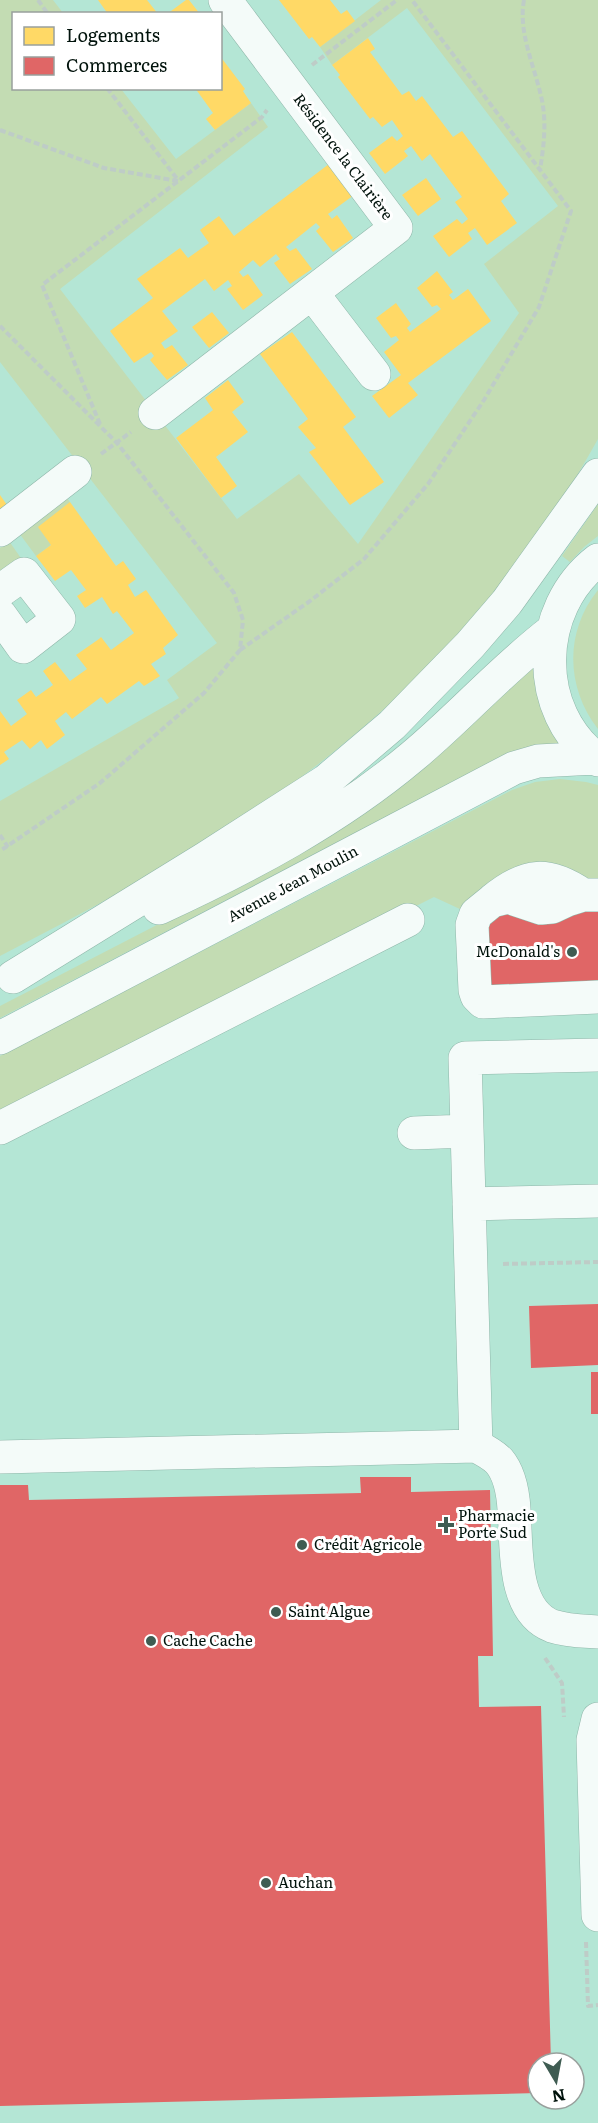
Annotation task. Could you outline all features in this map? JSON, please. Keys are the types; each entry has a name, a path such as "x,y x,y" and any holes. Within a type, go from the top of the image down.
{"main road":[{"name":"Résidence la Clairière","path":"155,413 396,228 225,0"},
{"path":"312,293 374,374"},
{"path":"0,530 75,472"},
{"path":"6,980 278,813 334,774 392,725 500,611 598,474"},
{"path":"597,759 571,732 555,700 549,666 552,631 564,597 586,569 598,560"},
{"path":"0,591 24,574 59,619 23,647 0,615"},
{"path":"6,980 218,880 291,841 341,810 412,757 527,650 552,631"},
{"name":"Avenue Jean Moulin","path":"0,1038 514,768 538,762 597,759"},
{"path":"590,895 567,900 552,907 541,908 508,897 492,901 476,914 472,925 477,996 483,1002 598,998"},
{"path":"0,1128 408,920"},
{"path":"476,1446 465,1058 598,1055"},
{"path":"414,1133 467,1131"},
{"path":"469,1204 598,1201"},
{"path":"0,1457 476,1446 500,1462 508,1477 513,1495 519,1577 522,1594 531,1608 541,1620 552,1626 573,1631 598,1632"},
{"path":"598,1719 593,1740 598,1915"}],"path":[{"path":"101,428 42,285 262,117 288,84 398,0"},
{"path":"0,852 100,783 204,693 240,650 310,601 364,559 428,484 484,400 539,307 570,211 412,0"},
{"path":"524,0 522,10 526,40 542,98 545,141 540,170"},
{"path":"109,90 179,181"},
{"path":"0,130 104,168 179,181"},
{"path":"0,326 117,443 234,593 243,620 240,650"},
{"path":"75,472 155,413"},
{"path":"0,835 8,847"},
{"path":"495,1265 598,1262"}],"green space":[{"path":"0,0 53,0 62,12 12,12 12,90 122,90 176,159 251,103 268,127 60,289 237,519 299,474 358,544 519,313 484,264 558,206 407,8 332,65 320,47 381,0 598,0 598,439 572,483 514,567 449,645 413,682 336,750 257,809 173,862 0,956 0,801 179,698 167,680 217,643 0,362"},
{"path":"66,497 70,502 51,545 36,556 19,533"},
{"path":"598,504 598,536 570,562 562,556"},
{"path":"9,541 25,564 0,578 0,548"},
{"path":"598,590 598,729 587,713 580,696 573,660 579,624"},
{"path":"535,661 560,744 533,746 508,753 0,1018 0,1006 240,882"},
{"path":"560,779 598,785 598,887 462,910 434,897 0,1115 0,1056 512,790 535,782"}],"building: Logements":[{"path":"98,0 147,0 156,12 107,12"},
{"path":"189,0 198,12 170,12"},
{"path":"279,0 330,0 341,14 347,10 355,21 320,47 312,37 309,39"},
{"path":"368,38 375,49 370,52 402,95 409,91 416,101 422,96 453,137 462,131 509,194 501,201 517,223 487,245 475,228 468,233 472,239 449,257 433,236 457,219 462,224 468,219 455,202 462,197 430,154 422,161 411,146 404,151 408,156 385,174 369,153 392,136 397,141 403,136 392,120 382,127 373,117 370,119 338,77 340,75 332,65"},
{"path":"222,59 245,89 243,91 251,103 215,130 206,119 213,113 196,90 222,90"},
{"path":"329,164 354,195 328,214 332,219 337,215 353,238 333,252 316,231 320,227 316,223 286,247 290,251 296,248 312,269 290,284 274,263 280,259 276,254 260,267 253,260 239,272 243,277 248,274 263,295 243,310 227,289 232,286 228,280 214,291 205,279 162,311 178,331 161,343 165,349 172,345 188,365 167,380 150,360 154,356 151,352 134,363 110,331 153,298 137,279 180,248 188,258 209,243 200,230 219,216 234,236"},
{"path":"426,178 441,199 418,216 402,195"},
{"path":"437,271 453,292 449,295 453,300 468,289 491,321 408,383 418,395 389,418 372,396 401,375 384,352 399,340 396,336 391,338 376,318 396,303 411,324 407,328 410,332 441,309 437,305 432,307 417,288"},
{"path":"212,312 229,333 209,348 192,327"},
{"path":"292,332 356,417 343,427 384,482 350,505 309,452 316,448 298,427 308,419 260,354"},
{"path":"228,380 244,402 232,412 248,432 216,457 237,486 221,498 176,438 213,410 205,398"},
{"path":"0,495 7,505 0,510"},
{"path":"70,502 116,566 123,561 136,579 128,585 135,597 146,590 178,635 163,648 166,654 151,664 160,676 144,686 139,681 107,704 101,697 72,719 66,712 55,721 65,735 47,749 41,740 30,749 22,740 4,752 9,759 0,765 0,711 11,726 27,714 17,700 31,690 36,697 53,685 43,671 55,662 70,681 87,669 76,655 101,637 111,650 134,633 117,611 113,614 102,597 85,608 77,596 86,590 71,570 55,581 36,556 51,545 38,527"}],"building: Commerces":[{"path":"598,910 598,990 494,994 480,981 478,927 491,914"},
{"path":"598,1304 598,1365 531,1368 529,1306"},
{"path":"591,1372 598,1372 598,1414 591,1414"},
{"name":"Auchan","path":"360,1477 411,1477 411,1492 490,1490 493,1656 478,1656 479,1707 541,1706 551,2051 526,2051 526,2093 0,2106 0,1485 28,1485 29,1500 361,1493"}],"place":[{"name":"McDonald's","path":"572,952"},
{"name":"Pharmacie Porte Sud","path":"446,1525"},
{"name":"Crédit Agricole","path":"302,1545"},
{"name":"Saint Algue","path":"276,1612"},
{"name":"Cache Cache","path":"151,1641"},
{"name":"Auchan","path":"266,1883"}]}
